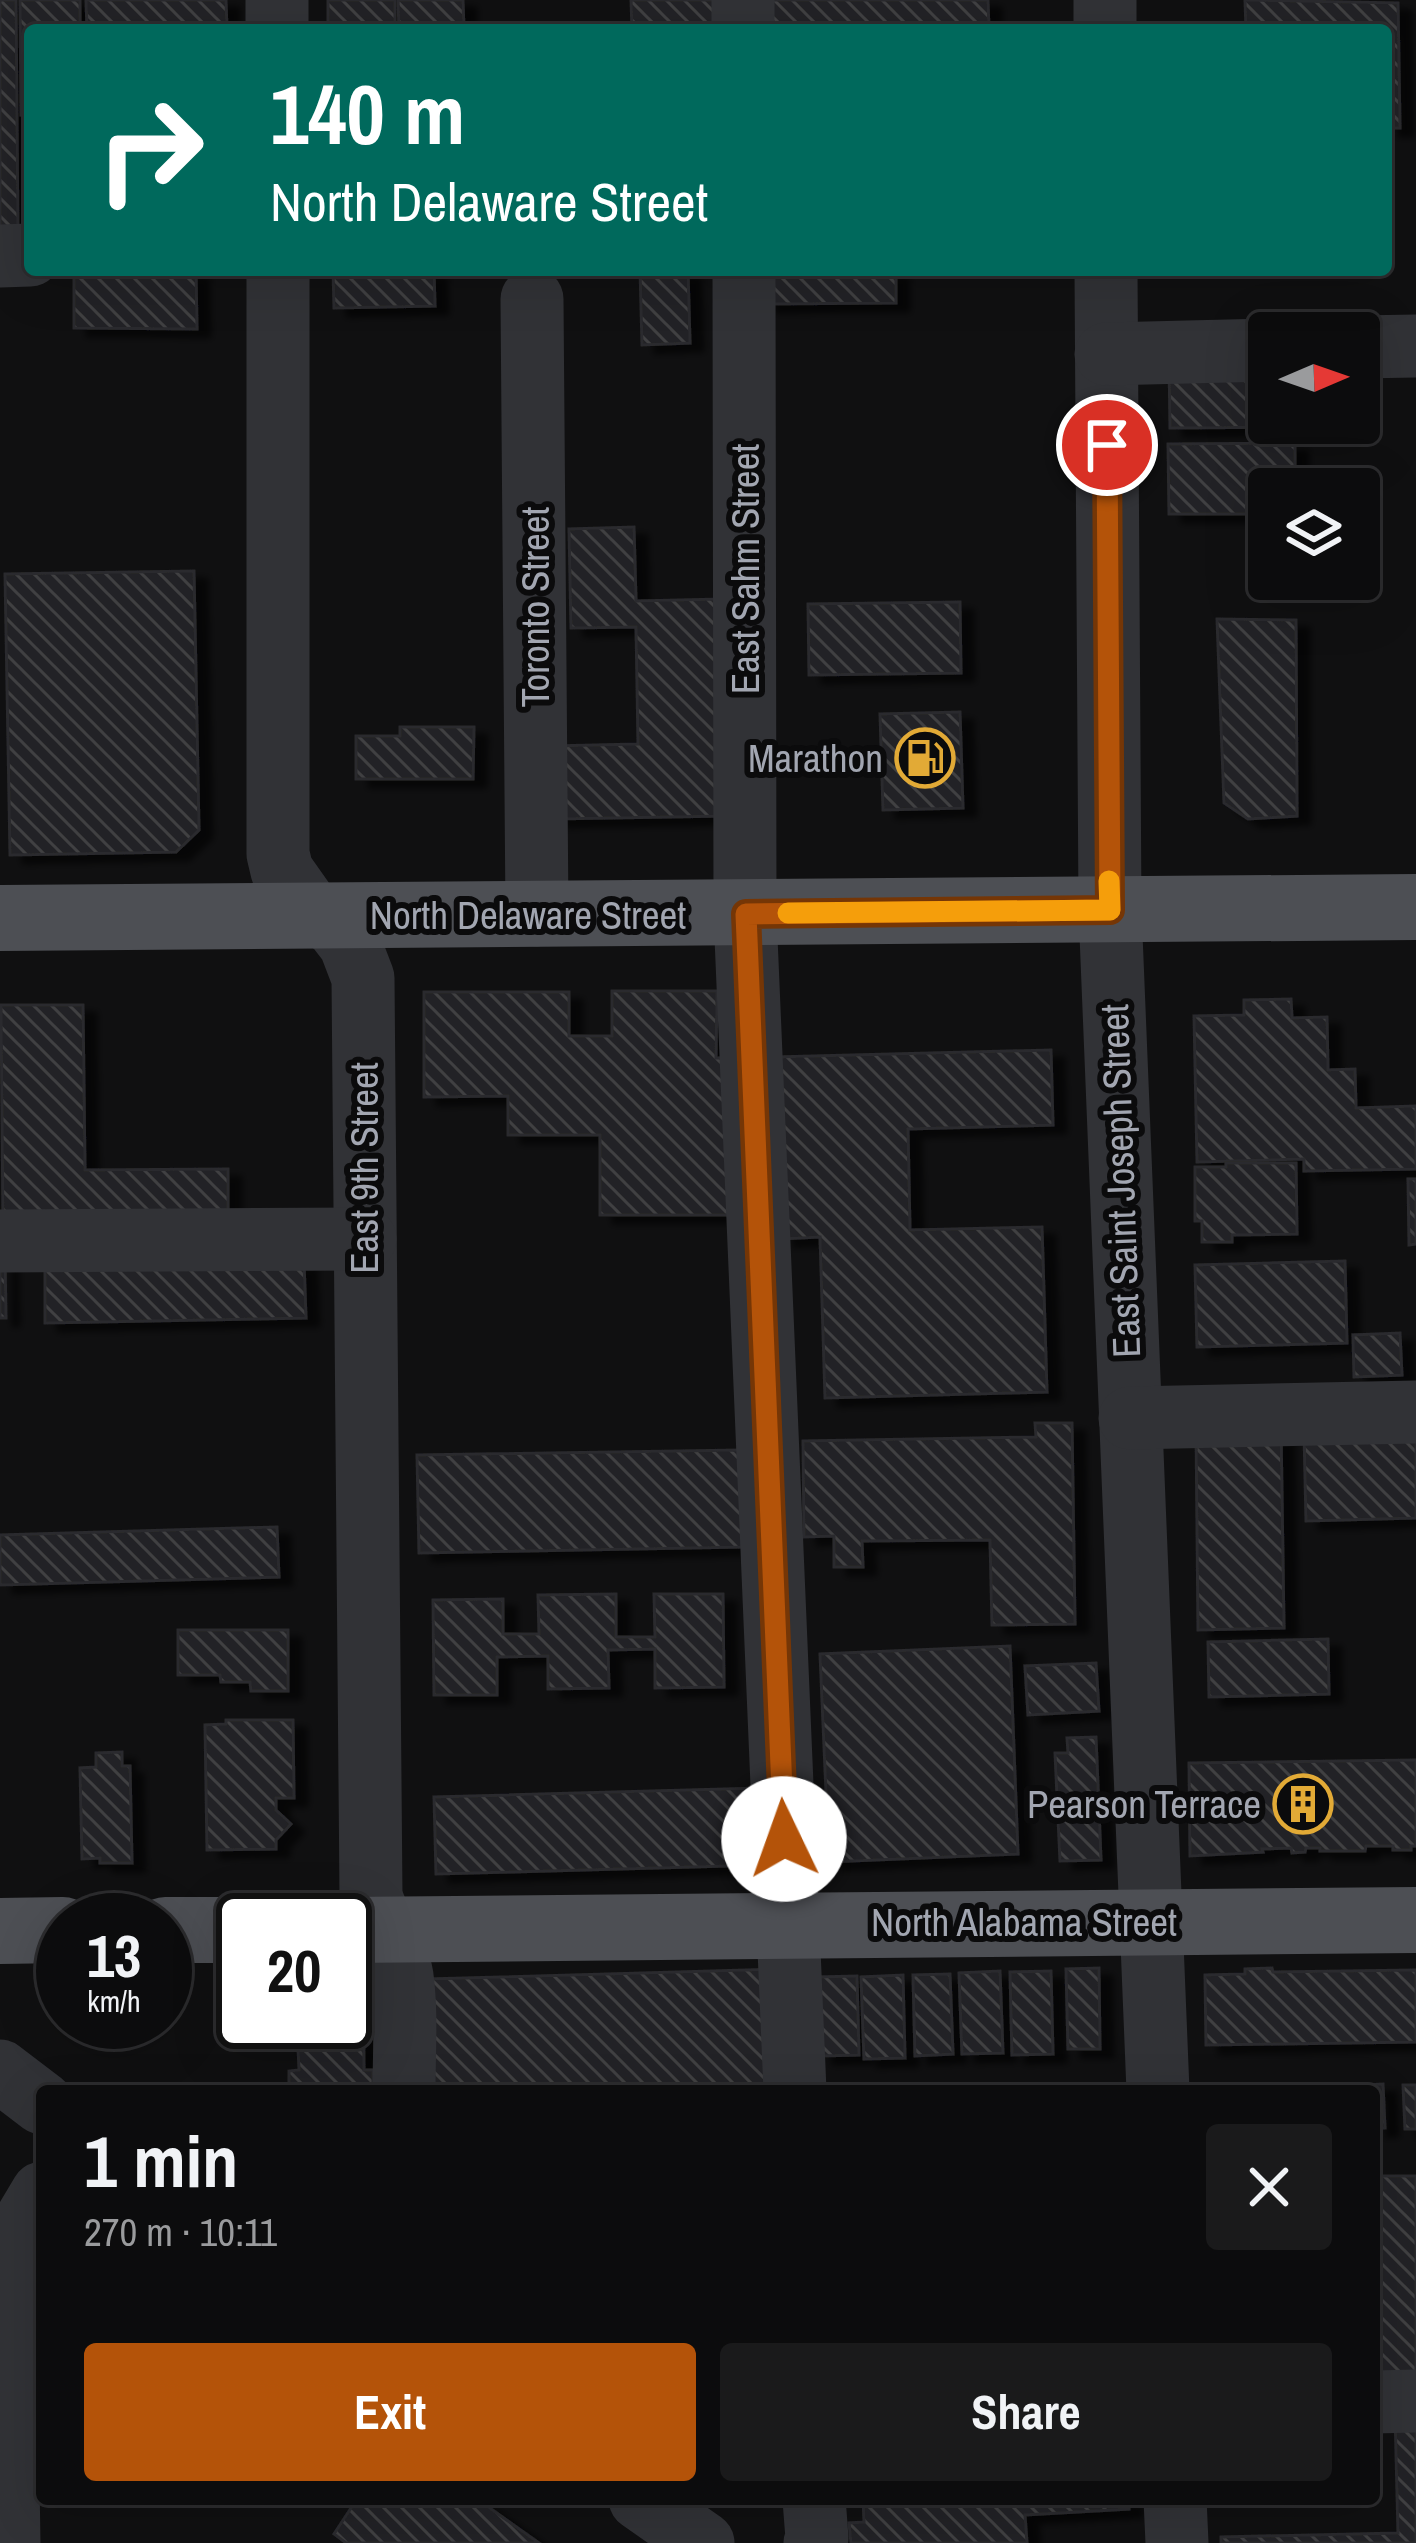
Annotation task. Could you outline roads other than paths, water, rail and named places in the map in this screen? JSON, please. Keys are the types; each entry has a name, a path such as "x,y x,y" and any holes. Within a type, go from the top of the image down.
{"main road":[{"name":"North Delaware Street","path":"0,917 1416,907"},
{"name":"North Alabama Street","path":"372,1930 1416,1920"},
{"path":"0,1931 36,1930"}],"street":[{"name":"East 9th Street","path":"278,276 278,854 282,871 306,905 336,926 350,944 363,978 370,1893"},
{"name":"East Sahm Street","path":"744,276 746,914 794,2085"},
{"name":"East Saint Joseph Street","path":"1106,276 1110,910 1158,2085"},
{"name":"Toronto Street","path":"532,299 537,915"},
{"path":"1380,347 1416,346"},
{"path":"1106,354 1248,351"},
{"path":"0,1241 365,1239"},
{"path":"1130,1418 1416,1412"},
{"name":"East 9th Street","path":"372,1933 391,1941 401,1975 404,2085"},
{"path":"0,2071 36,2098"},
{"path":"9,2543 5,2290 17,2235 36,2203"},
{"path":"1380,2402 1416,2401"},
{"path":"649,2505 703,2543"},
{"path":"814,2505 815,2543"},
{"path":"1175,2505 1177,2543"}],"place":[{"name":"Marathon","path":"925,758"},
{"name":"Pearson Terrace","path":"1303,1804"}]}
